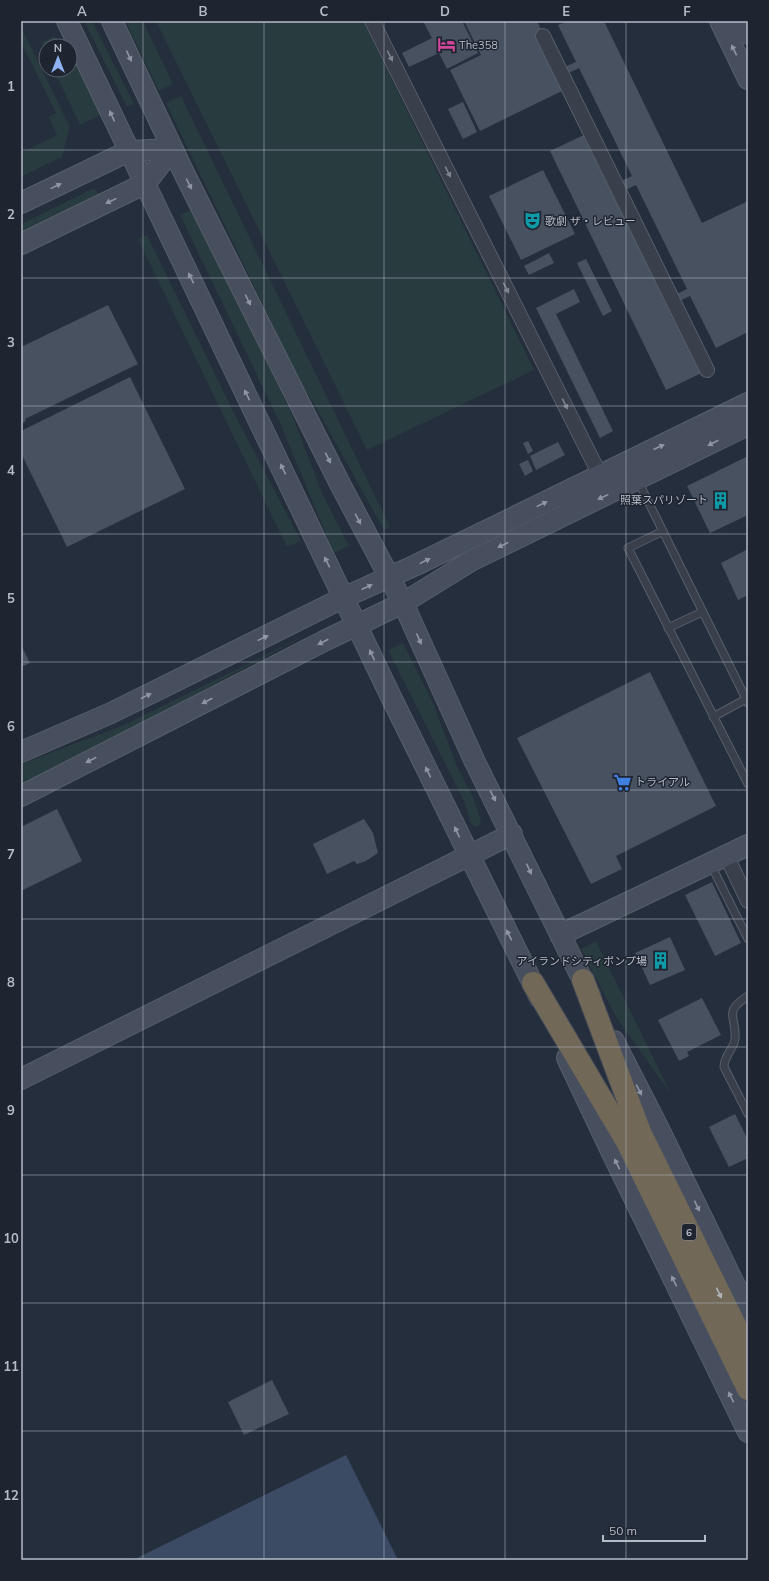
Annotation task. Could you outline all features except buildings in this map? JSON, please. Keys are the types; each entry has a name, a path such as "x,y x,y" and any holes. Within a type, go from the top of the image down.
{"highway":[{"path":"583,980 633,1137"},
{"path":"533,983 633,1137"},
{"name":"6","path":"633,1137 737,1341 748,1389"}],"street":[{"path":"68,21 129,151 469,856 533,983 611,1151 748,1432"},
{"path":"112,21 172,149 340,484 403,603 475,762 512,834 560,935 658,1126 748,1312"},
{"path":"372,21 600,475"},
{"path":"720,21 748,79"},
{"path":"742,21 748,34"},
{"path":"543,36 707,370"},
{"path":"21,203 129,151 172,149"},
{"path":"21,244 146,184 172,149"},
{"path":"21,752 111,713 345,597 748,403"},
{"path":"21,796 358,624 403,603 471,561 748,425"},
{"path":"21,1079 512,834"},
{"path":"560,935 748,845"},
{"path":"718,859 748,901"}],"lane":[{"path":"638,479 747,701 714,717"},
{"path":"663,531 628,548 748,784"},
{"path":"668,628 702,612"},
{"path":"718,859 748,939"},
{"path":"748,996 737,1004 732,1012 734,1039 724,1059 724,1067 748,1114"}],"shaded area":[{"path":"84,21 92,21 134,104 127,107"},
{"path":"125,21 143,21 173,84 159,91"},
{"path":"156,21 363,21 534,370 367,450"},
{"path":"21,27 38,62 38,76 21,42"},
{"path":"78,66 102,114 80,125 58,78 78,78"},
{"path":"39,78 46,78 70,127 62,157 21,177 21,153 57,135 49,117 56,113"},
{"path":"181,96 390,527 384,530 314,404 299,380 166,103"},
{"path":"94,188 101,197 21,236 21,224"},
{"path":"193,209 293,417 322,493 349,546 334,553 280,423 180,215"},
{"path":"147,235 235,415 301,541 287,547 138,239"},
{"path":"312,632 139,725 35,779 21,784 21,764 122,726"},
{"path":"403,643 433,703 458,769 473,797 481,821 480,825 475,827 471,823 464,801 388,650"},
{"path":"596,941 671,1094 616,1017 581,949"}],"water":[{"path":"346,1455 398,1560 133,1560"}],"place":[{"name":"The358","path":"446,45"},
{"name":"歌劇 ザ・レビュー","path":"532,221"},
{"name":"照葉スパリゾート","path":"721,500"},
{"name":"トライアル","path":"622,782"},
{"name":"アイランドシティポンプ場","path":"660,961"}]}
